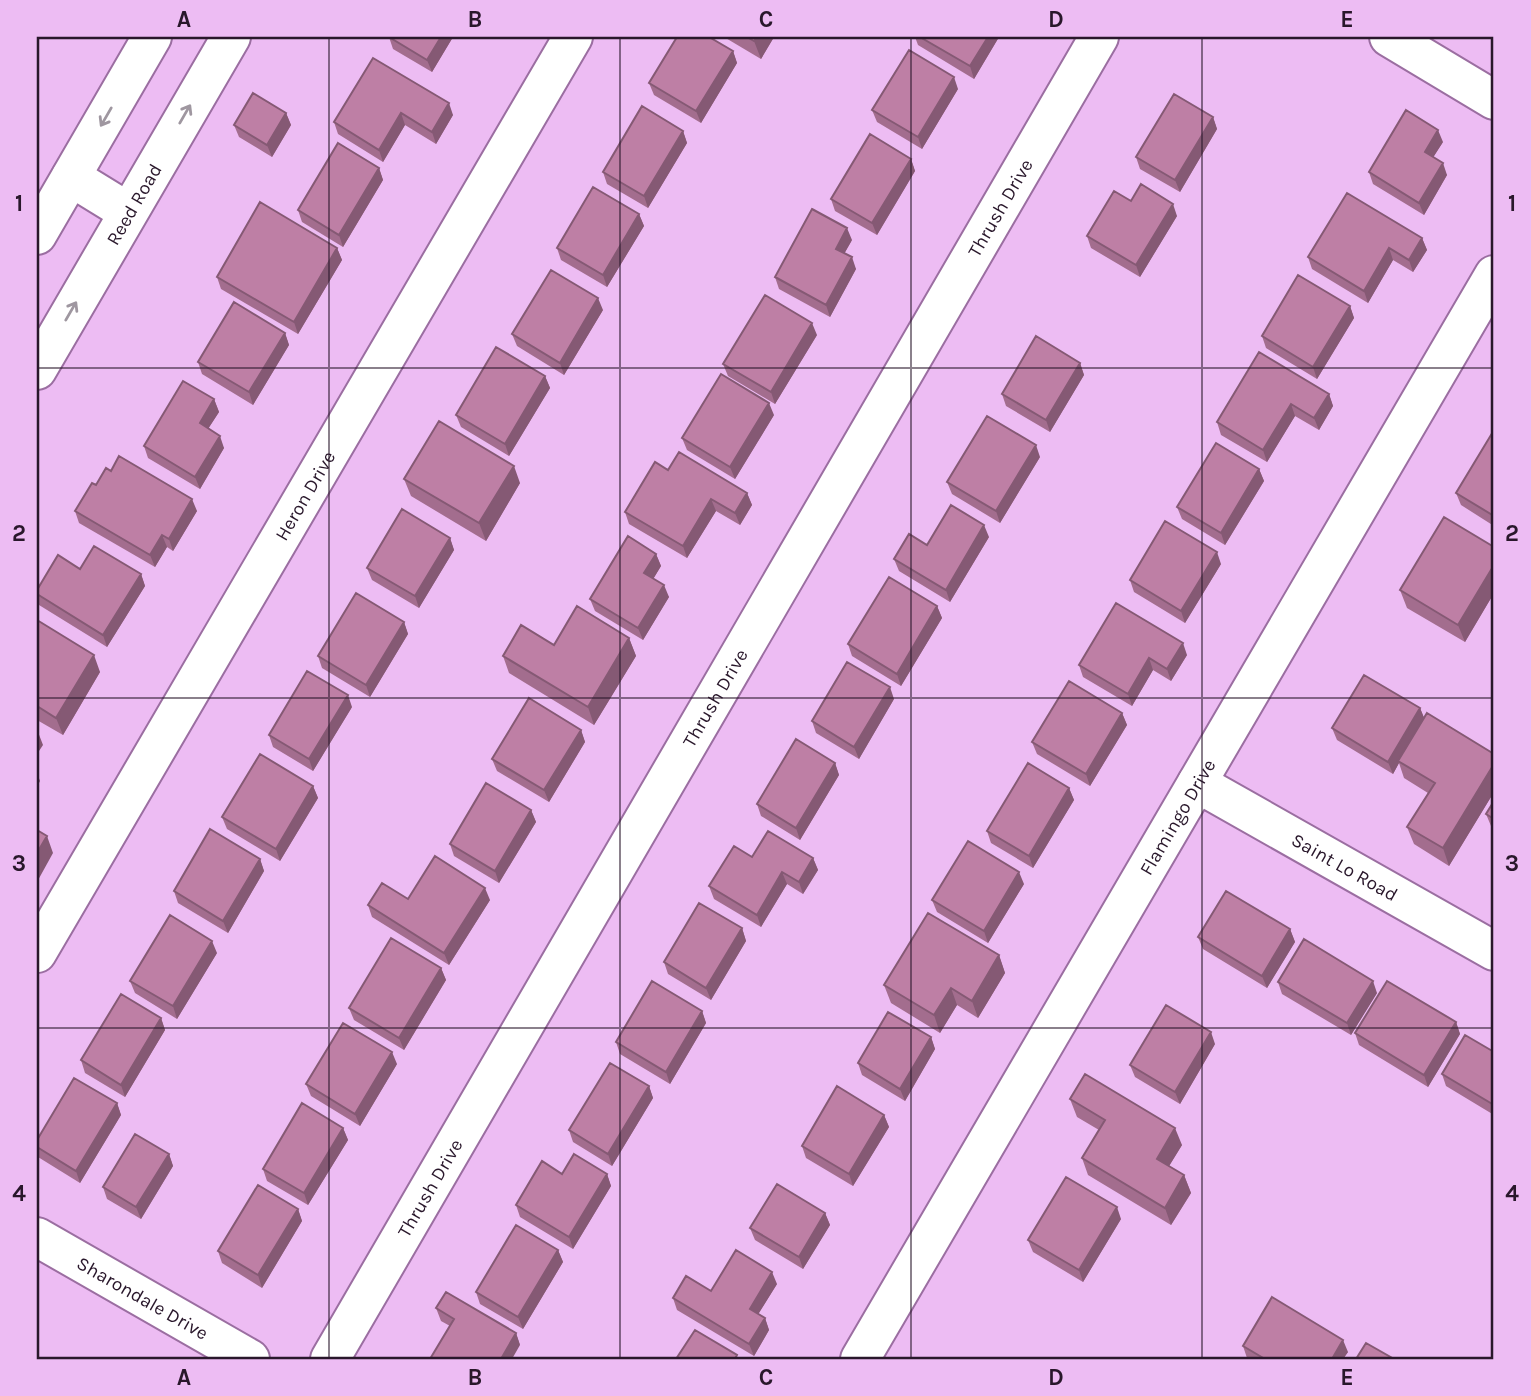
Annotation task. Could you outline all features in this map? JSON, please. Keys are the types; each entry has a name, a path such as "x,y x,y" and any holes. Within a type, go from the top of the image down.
{"street":[{"path":"37,235 152,37"},
{"name":"Reed Road","path":"37,370 231,37"},
{"name":"Heron Drive","path":"37,953 573,37"},
{"name":"Thrush Drive","path":"330,1359 1099,37"},
{"path":"1389,37 1494,100"},
{"path":"71,177 128,212"},
{"name":"Flamingo Drive","path":"860,1359 1494,275"},
{"name":"Saint Lo Road","path":"1197,783 1494,951"},
{"name":"Sharondale Drive","path":"37,1237 250,1359"}],"building":[{"path":"389,37 441,37 427,60"},
{"path":"677,37 709,37 733,51 696,111 649,83"},
{"path":"920,37 988,37 970,66"},
{"path":"909,50 954,77 918,137 872,110"},
{"path":"373,58 449,103 432,132 401,113 379,150 334,122"},
{"path":"253,93 286,113 267,145 234,125"},
{"path":"1174,94 1213,117 1175,180 1136,157"},
{"path":"642,106 683,131 644,196 603,172"},
{"path":"1406,110 1438,130 1425,152 1443,163 1419,203 1369,172"},
{"path":"870,134 911,159 872,223 831,199"},
{"path":"338,143 379,168 339,235 298,210"},
{"path":"1141,184 1173,204 1136,265 1087,236 1114,191 1131,201"},
{"path":"593,187 639,214 603,275 557,248"},
{"path":"1347,193 1422,238 1409,260 1389,248 1364,291 1308,257"},
{"path":"260,202 337,248 294,322 217,277"},
{"path":"812,209 847,228 836,249 852,257 826,305 775,277"},
{"path":"551,270 598,298 560,363 512,334"},
{"path":"1298,275 1350,306 1313,367 1262,336"},
{"path":"765,295 812,323 771,392 723,364"},
{"path":"234,302 285,333 249,392 198,362"},
{"path":"1036,336 1080,363 1046,420 1002,394"},
{"path":"496,347 545,376 505,444 456,415"},
{"path":"1259,352 1329,394 1314,418 1291,404 1263,450 1217,422"},
{"path":"721,374 769,403 730,467 682,438"},
{"path":"183,381 214,399 200,423 220,436 195,477 144,446"},
{"path":"987,416 1036,445 996,511 947,482"},
{"path":"439,421 514,466 479,523 404,479"},
{"path":"1494,430 1494,516 1456,493"},
{"path":"1216,443 1259,469 1221,533 1177,507"},
{"path":"679,452 747,493 735,513 711,499 683,546 625,512 655,462 668,470"},
{"path":"119,456 192,499 169,539 162,535 150,555 75,511 92,483 96,485 106,468 111,471"},
{"path":"951,505 984,525 946,590 894,559 909,534 927,545"},
{"path":"402,509 450,538 415,596 367,568"},
{"path":"1444,517 1494,547 1494,565 1458,625 1400,590"},
{"path":"1165,521 1217,552 1181,611 1130,580"},
{"path":"628,536 656,554 644,573 664,585 638,628 590,599"},
{"path":"94,546 141,574 103,635 37,594 58,555 80,569"},
{"path":"889,577 937,606 897,674 848,644"},
{"path":"356,593 404,622 366,685 318,656"},
{"path":"1116,603 1183,643 1167,669 1149,658 1128,694 1079,665"},
{"path":"577,606 629,638 588,707 503,656 521,625 554,645"},
{"path":"37,620 94,655 56,718 37,706"},
{"path":"847,662 890,687 854,747 812,721"},
{"path":"307,671 348,695 309,759 269,735"},
{"path":"1364,675 1420,708 1388,762 1332,728"},
{"path":"1069,681 1122,713 1086,774 1032,742"},
{"path":"529,698 581,730 544,790 492,759"},
{"path":"1427,713 1494,754 1494,764 1443,848 1407,827 1435,783 1398,761"},
{"path":"796,739 835,763 796,828 757,804"},
{"path":"260,754 313,786 276,849 222,817"},
{"path":"1028,763 1069,788 1029,856 987,831"},
{"path":"486,783 531,810 495,871 450,844"},
{"path":"1494,801 1494,819 1486,814"},
{"path":"210,829 260,859 223,921 174,891"},
{"path":"37,830 47,836 37,853"},
{"path":"768,831 813,858 799,882 782,872 757,915 709,886 734,846 752,857"},
{"path":"968,841 1019,872 984,931 932,900"},
{"path":"435,856 485,888 444,953 368,905 382,883 408,899"},
{"path":"1226,891 1290,929 1262,976 1198,937"},
{"path":"699,903 742,928 706,988 664,962"},
{"path":"928,913 999,955 972,1001 951,988 934,1015 884,985"},
{"path":"170,915 212,941 173,1006 130,981"},
{"path":"391,938 441,968 399,1038 349,1008"},
{"path":"1304,939 1373,981 1347,1023 1278,982"},
{"path":"652,981 702,1011 666,1072 616,1042"},
{"path":"1387,981 1456,1022 1424,1075 1355,1033"},
{"path":"121,994 161,1018 121,1085 81,1060"},
{"path":"1166,1005 1211,1032 1175,1092 1130,1065"},
{"path":"888,1012 931,1037 900,1089 858,1063"},
{"path":"343,1023 392,1052 355,1114 306,1084"},
{"path":"1465,1035 1494,1052 1494,1105 1442,1074"},
{"path":"610,1063 649,1086 608,1154 569,1130"},
{"path":"1085,1074 1175,1128 1157,1159 1184,1175 1165,1208 1082,1158 1105,1120 1070,1099"},
{"path":"74,1078 117,1103 76,1171 37,1147 37,1140"},
{"path":"837,1086 884,1115 849,1174 802,1146"},
{"path":"302,1103 343,1128 304,1193 263,1169"},
{"path":"135,1134 169,1154 136,1207 103,1187"},
{"path":"574,1154 607,1174 569,1237 516,1205 542,1161 562,1174"},
{"path":"1066,1177 1117,1207 1079,1270 1028,1240"},
{"path":"777,1184 825,1213 799,1257 750,1228"},
{"path":"258,1185 298,1209 258,1275 218,1251"},
{"path":"516,1225 558,1250 518,1317 476,1292"},
{"path":"736,1250 772,1272 750,1309 765,1318 749,1344 673,1298 686,1276 711,1291"},
{"path":"446,1292 516,1333 501,1359 430,1359 454,1319 436,1308"},
{"path":"1272,1297 1343,1340 1332,1359 1265,1359 1243,1346"},
{"path":"695,1330 737,1355 735,1359 676,1359"},
{"path":"1366,1343 1394,1359 1356,1359"}]}
